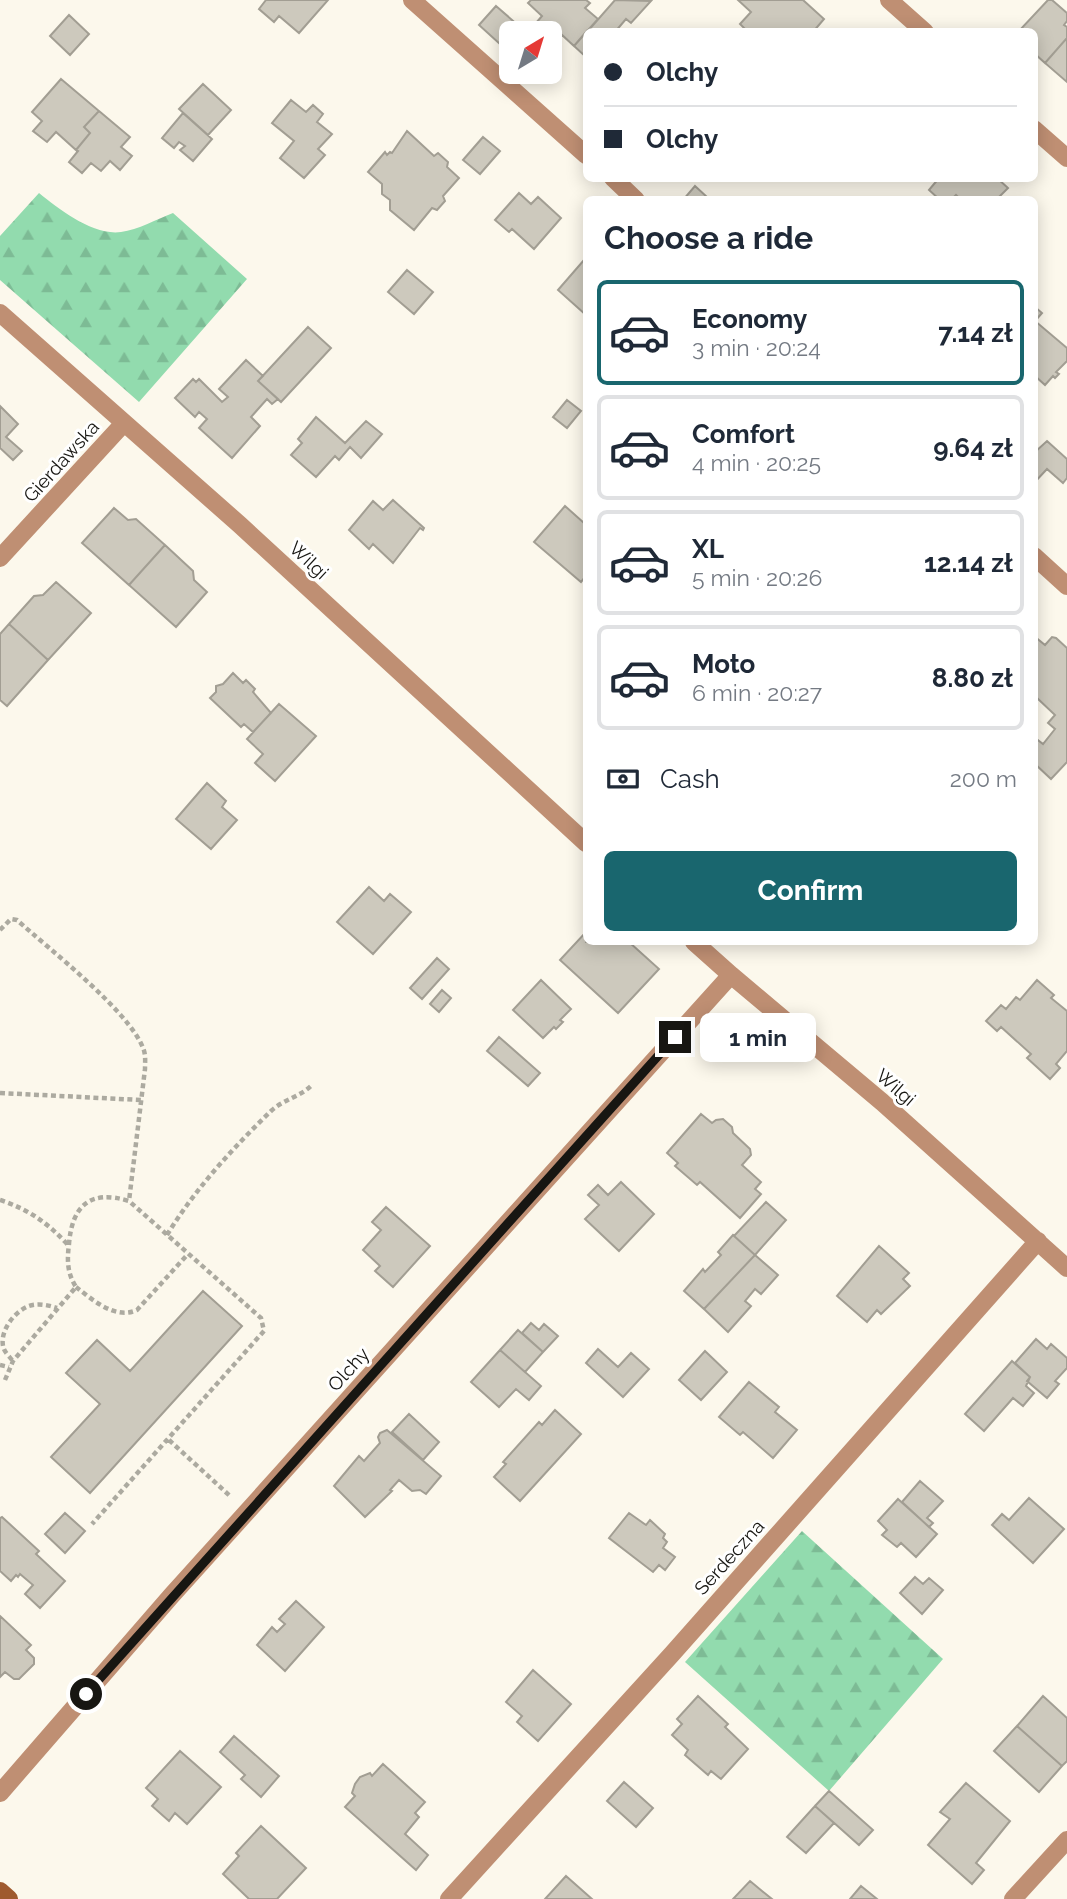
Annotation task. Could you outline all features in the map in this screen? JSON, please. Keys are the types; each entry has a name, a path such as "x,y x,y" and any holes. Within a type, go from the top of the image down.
{"street":[{"path":"412,0 583,152"},
{"path":"889,0 920,28"},
{"path":"1038,133 1067,158"},
{"path":"617,182 632,196"},
{"name":"Wilgi","path":"0,313 240,526 583,840"},
{"name":"Gierdawska","path":"0,558 124,423"},
{"path":"1038,560 1067,586"},
{"name":"Wilgi","path":"697,945 882,1102 1067,1268"},
{"name":"Olchy","path":"0,1793 172,1595 731,975"},
{"name":"Serdeczna","path":"449,1899 681,1643 1038,1241"},
{"path":"1013,1899 1067,1840"},
{"path":"0,1891 9,1899"}],"path":[{"path":"0,930 9,920 15,919 109,1003 133,1029 144,1049 145,1069 129,1201"},
{"path":"167,1235 189,1199 273,1109 312,1085"},
{"path":"0,1093 141,1100"},
{"path":"92,1524 169,1440 265,1328 261,1318 129,1201 104,1197 87,1203 72,1221 68,1270 76,1287 113,1311 131,1313 138,1310 188,1254"},
{"path":"0,1200 37,1216 68,1245"},
{"path":"5,1380 13,1361 76,1287"},
{"path":"13,1361 3,1347 7,1326 20,1310 43,1304 57,1308"},
{"path":"0,1365 9,1367"},
{"path":"169,1440 235,1502"}],"green space":[{"path":"39,193 77,220 110,232 134,229 173,213 247,279 139,402 0,280 0,236"},
{"path":"802,1531 943,1659 829,1791 685,1662"}],"building":[{"path":"266,0 328,0 299,33 279,16 274,22 259,9"},
{"path":"531,0 586,0 590,3 585,8 598,19 590,28 583,28 583,36 574,46 562,35 562,21 538,21 542,16 528,3"},
{"path":"615,0 651,1 631,23 626,19 618,28 590,28"},
{"path":"738,0 803,0 824,19 816,28 744,28 740,24 751,12"},
{"path":"1048,0 1052,0 1067,13 1064,25 1067,27 1067,38 1045,63 1038,57 1038,28 1022,28"},
{"path":"496,6 513,21 499,21 499,43 479,25"},
{"path":"69,15 89,34 70,55 50,36"},
{"path":"583,36 583,54 574,46"},
{"path":"1067,38 1067,82 1045,63"},
{"path":"61,79 99,111 84,127 90,133 76,150 56,132 47,142 33,131 42,121 32,112"},
{"path":"203,84 231,110 208,135 179,109"},
{"path":"291,100 306,112 313,105 323,114 317,122 332,134 318,149 325,155 304,178 280,158 294,141 272,123"},
{"path":"99,111 130,137 121,147 132,156 120,170 110,161 101,171 91,163 82,173 69,162 90,133 84,127"},
{"path":"183,113 212,139 193,161 180,150 185,146 179,142 174,148 162,138"},
{"path":"407,131 434,156 438,153 448,162 447,167 459,178 443,196 445,201 437,210 432,208 414,230 390,210 390,200 382,194 382,184 368,172 385,152 387,155 392,153"},
{"path":"483,137 500,151 480,174 463,160"},
{"path":"936,182 1001,182 1008,188 1000,196 936,196 929,190"},
{"path":"695,186 706,196 686,196"},
{"path":"519,193 531,204 538,197 561,218 534,249 512,229 509,232 495,220"},
{"path":"583,261 583,312 558,290"},
{"path":"407,270 433,292 414,314 388,292"},
{"path":"1038,324 1067,348 1067,361 1056,372 1059,374 1055,378 1053,376 1045,385 1038,379"},
{"path":"308,327 331,348 281,402 258,381"},
{"path":"246,360 263,376 258,381 278,399 272,404 267,399 251,417 260,426 232,458 199,428 207,419 199,412 195,417 175,398 193,379 196,382 199,379 222,402 228,397 219,389"},
{"path":"567,400 581,411 567,428 553,417"},
{"path":"0,406 18,424 6,437 22,451 13,460 0,448"},
{"path":"316,417 345,443 366,421 382,434 361,458 350,447 339,460 335,456 316,477 291,455 302,443 298,439"},
{"path":"1047,441 1067,459 1067,478 1063,483 1047,469 1038,479 1038,449"},
{"path":"393,500 424,528 420,528 393,563 373,544 369,549 349,530 373,501 383,510"},
{"path":"565,506 583,522 583,580 581,582 534,542"},
{"path":"114,508 128,520 136,519 165,545 129,585 82,543"},
{"path":"165,545 193,571 194,580 207,592 176,627 129,585"},
{"path":"56,582 91,613 48,660 9,624 34,596 43,595"},
{"path":"9,624 48,660 7,706 0,700 0,634"},
{"path":"1052,637 1067,648 1067,762 1051,779 1038,767 1038,740 1043,744 1055,729 1048,723 1055,715 1038,699 1038,639 1045,645"},
{"path":"233,673 243,683 246,680 255,689 253,692 271,713 253,732 244,724 241,727 210,698 216,692 216,686 223,684"},
{"path":"279,704 316,736 275,781 255,763 263,754 247,739"},
{"path":"207,783 226,801 222,807 237,820 211,849 176,819"},
{"path":"369,887 384,901 390,894 411,912 373,954 337,922"},
{"path":"583,935 583,945 632,945 659,969 618,1013 560,960"},
{"path":"437,958 449,969 422,999 410,988"},
{"path":"541,980 571,1009 560,1020 563,1022 543,1038 513,1010"},
{"path":"1037,980 1054,995 1051,998 1067,1011 1067,1051 1056,1064 1060,1068 1050,1079 1027,1058 1031,1054 1001,1027 997,1031 986,1021 1001,1005 1006,1009 1016,997 1020,1000"},
{"path":"442,990 451,998 439,1012 430,1004"},
{"path":"499,1037 540,1073 528,1086 487,1051"},
{"path":"701,1114 712,1123 723,1119 750,1149 751,1155 742,1165 761,1182 755,1189 761,1194 740,1218 700,1182 697,1185 675,1166 678,1163 667,1153"},
{"path":"621,1182 654,1214 619,1251 585,1219 599,1205 588,1195 598,1185 608,1195"},
{"path":"766,1202 786,1220 755,1255 734,1236"},
{"path":"386,1207 430,1246 393,1287 375,1271 380,1266 363,1250 381,1230 372,1222"},
{"path":"733,1235 755,1255 704,1309 684,1291 703,1269 705,1272 721,1255 718,1252"},
{"path":"879,1246 909,1273 903,1279 910,1286 881,1314 877,1310 867,1322 837,1296"},
{"path":"755,1255 778,1275 761,1294 755,1289 745,1301 751,1306 728,1332 704,1309"},
{"path":"203,1291 242,1326 90,1493 51,1457 100,1404 66,1373 97,1340 130,1371"},
{"path":"531,1323 539,1330 544,1324 558,1336 543,1352 522,1333"},
{"path":"518,1330 543,1352 525,1372 500,1350"},
{"path":"1036,1339 1047,1349 1051,1344 1067,1358 1067,1368 1055,1381 1059,1384 1047,1398 1027,1381 1030,1377 1015,1363"},
{"path":"598,1349 618,1367 631,1353 649,1369 623,1397 586,1363"},
{"path":"500,1350 541,1386 529,1400 516,1389 499,1407 471,1382"},
{"path":"705,1351 727,1372 701,1400 679,1380"},
{"path":"1012,1361 1030,1377 1026,1386 1034,1393 1023,1406 1013,1398 984,1431 965,1414"},
{"path":"749,1382 779,1407 775,1412 797,1430 773,1458 743,1432 740,1435 719,1417"},
{"path":"555,1410 581,1434 520,1501 494,1477 506,1464 503,1462 539,1422 542,1425"},
{"path":"409,1414 439,1442 423,1460 392,1432"},
{"path":"387,1430 441,1476 426,1494 420,1490 412,1491 399,1480 390,1490 392,1491 365,1517 334,1486 359,1456 364,1461 380,1443 380,1433"},
{"path":"920,1481 943,1501 927,1518 933,1523 929,1527 902,1502"},
{"path":"1029,1498 1064,1529 1033,1563 992,1525 1002,1514 1009,1520"},
{"path":"898,1499 937,1534 916,1557 901,1543 897,1547 882,1535 887,1530 878,1521"},
{"path":"65,1513 85,1531 65,1553 45,1534"},
{"path":"629,1513 646,1525 650,1520 665,1534 663,1538 667,1542 663,1548 675,1557 665,1570 659,1565 653,1572 609,1538"},
{"path":"2,1517 39,1551 36,1554 65,1581 40,1608 25,1594 33,1585 20,1574 11,1581 0,1571"},
{"path":"915,1577 923,1584 929,1578 943,1590 922,1614 900,1593"},
{"path":"296,1601 324,1627 285,1671 257,1645 272,1627 277,1632 285,1624 279,1619"},
{"path":"0,1616 31,1645 26,1650 34,1658 34,1664 19,1679 14,1679 5,1672 0,1677"},
{"path":"533,1670 571,1704 538,1741 517,1722 522,1716 506,1702"},
{"path":"698,1696 728,1724 725,1727 748,1749 721,1779 711,1771 708,1775 685,1755 688,1750 672,1735 682,1724 677,1719"},
{"path":"1043,1696 1067,1718 1067,1761 1062,1766 1017,1726"},
{"path":"1017,1726 1062,1766 1039,1792 994,1751"},
{"path":"234,1736 279,1776 261,1797 241,1779 245,1775 220,1752"},
{"path":"180,1751 221,1787 187,1824 175,1813 169,1821 152,1806 158,1799 146,1788"},
{"path":"383,1764 425,1802 415,1813 419,1817 405,1834 428,1855 416,1870 345,1807 355,1796 352,1793 360,1777 370,1773 372,1776"},
{"path":"624,1782 653,1808 636,1827 607,1801"},
{"path":"966,1783 1010,1821 976,1863 984,1870 972,1884 928,1845 950,1819 940,1812"},
{"path":"829,1791 873,1830 859,1845 815,1806"},
{"path":"815,1806 834,1823 806,1853 787,1837"},
{"path":"261,1826 306,1868 277,1899 249,1899 223,1874 239,1856 236,1853"},
{"path":"566,1876 592,1899 545,1899"},
{"path":"750,1881 762,1891 772,1899 733,1899"},
{"path":"861,1886 877,1899 850,1899"}],"route":[{"path":"86,1694 675,1037"}]}
